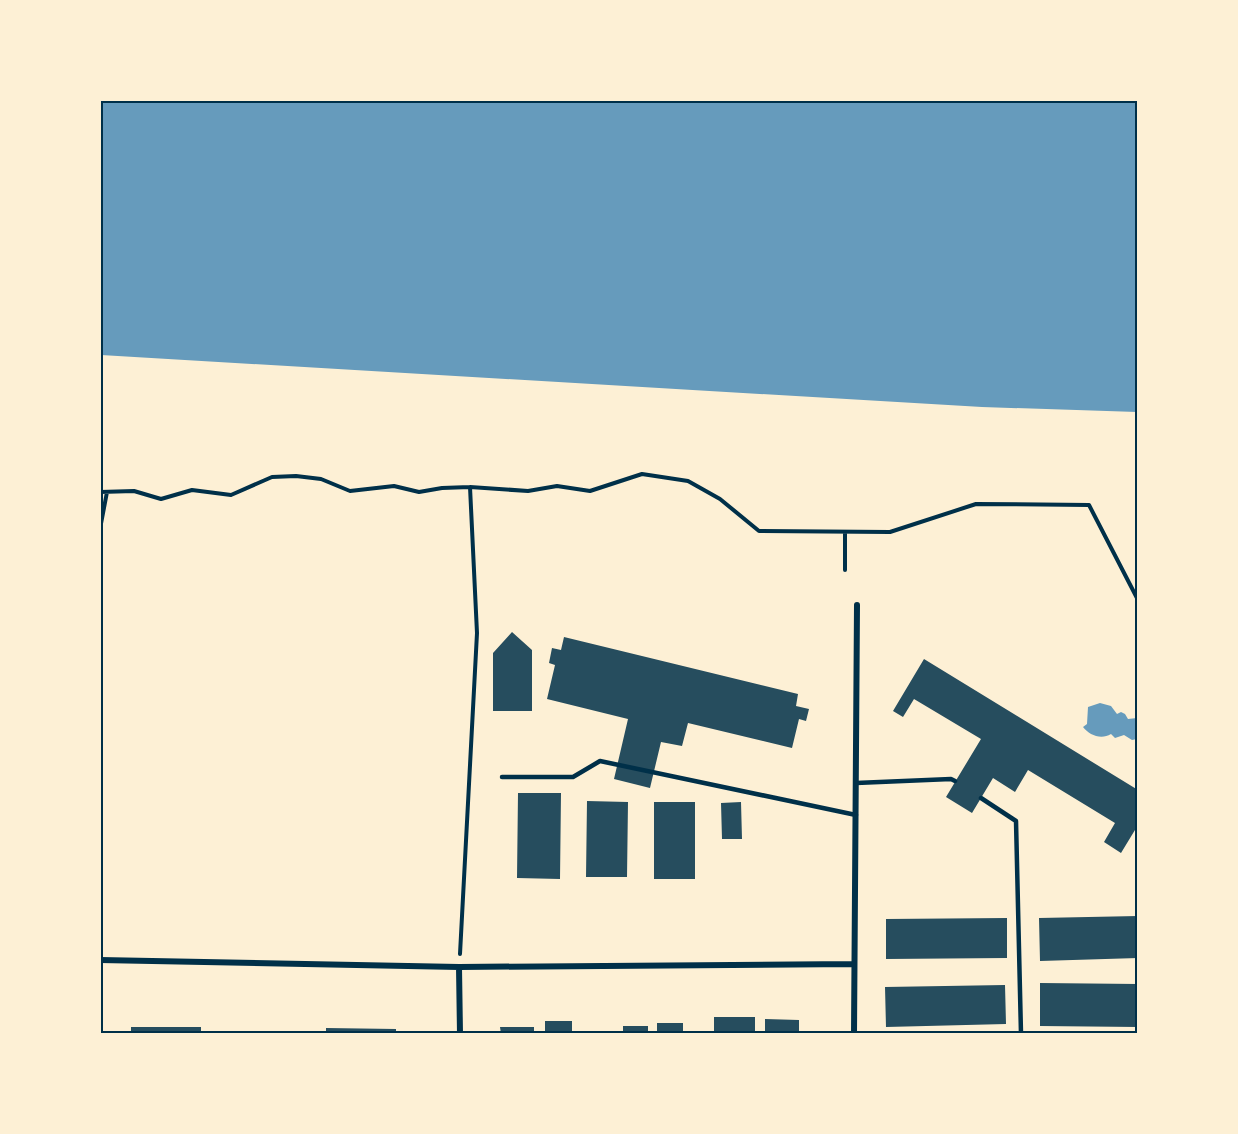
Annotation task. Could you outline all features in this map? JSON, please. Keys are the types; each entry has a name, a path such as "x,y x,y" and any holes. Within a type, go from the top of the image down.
{"street":[{"path":"854,1034 857,605"},
{"path":"100,960 459,967 854,964"},
{"path":"459,967 460,1034"}],"lane":[{"path":"502,777 573,777 600,761 856,815"},
{"path":"856,783 951,779 955,781"},
{"path":"981,798 1016,821 1021,1034"}],"path":[{"path":"100,492 134,491 160,499 192,490 231,495 272,477 296,476 321,478 350,491 394,486 419,492 470,487 528,491 557,486 590,491 642,474 688,481 720,499 759,531 891,532 976,504 1089,505 1137,600"},
{"path":"459,967 477,633 470,487"},
{"path":"100,529 107,492"},
{"path":"845,532 845,570"}],"water":[{"path":"100,101 1137,101 1137,412 982,407 101,355"},
{"path":"1100,703 1111,706 1117,714 1121,712 1125,714 1128,719 1137,718 1137,739 1132,740 1124,735 1115,738 1111,734 1099,737 1086,730 1083,727 1087,724 1088,707"}],"building":[{"path":"512,632 532,650 532,711 493,711 493,653"},
{"path":"564,637 798,694 796,706 809,709 806,721 799,719 792,748 688,723 682,746 661,742 650,788 614,779 628,719 547,699 555,665 549,663 552,648 561,650"},
{"path":"924,659 1138,790 1138,825 1121,853 1104,842 1115,823 1028,770 1015,792 993,778 972,813 946,797 981,739 914,699 903,717 893,711"},
{"path":"518,793 561,793 560,879 517,878"},
{"path":"587,801 628,802 627,877 586,877"},
{"path":"654,802 695,802 695,879 654,879"},
{"path":"741,802 742,839 722,839 721,803"},
{"path":"1138,916 1138,958 1040,961 1039,918"},
{"path":"1007,918 1007,958 886,959 886,919"},
{"path":"1040,983 1138,984 1138,1027 1040,1026"},
{"path":"1005,985 1006,1024 886,1027 885,987"},
{"path":"714,1017 755,1017 755,1034 714,1034"},
{"path":"765,1019 799,1020 799,1034 765,1034"},
{"path":"545,1021 572,1021 572,1034 545,1034"},
{"path":"657,1023 683,1023 683,1034 657,1034"},
{"path":"623,1026 648,1026 648,1034 623,1034"},
{"path":"131,1027 201,1027 201,1034 131,1034"},
{"path":"500,1027 534,1027 534,1034 501,1034"},
{"path":"326,1028 396,1029 396,1034 326,1034"}]}
